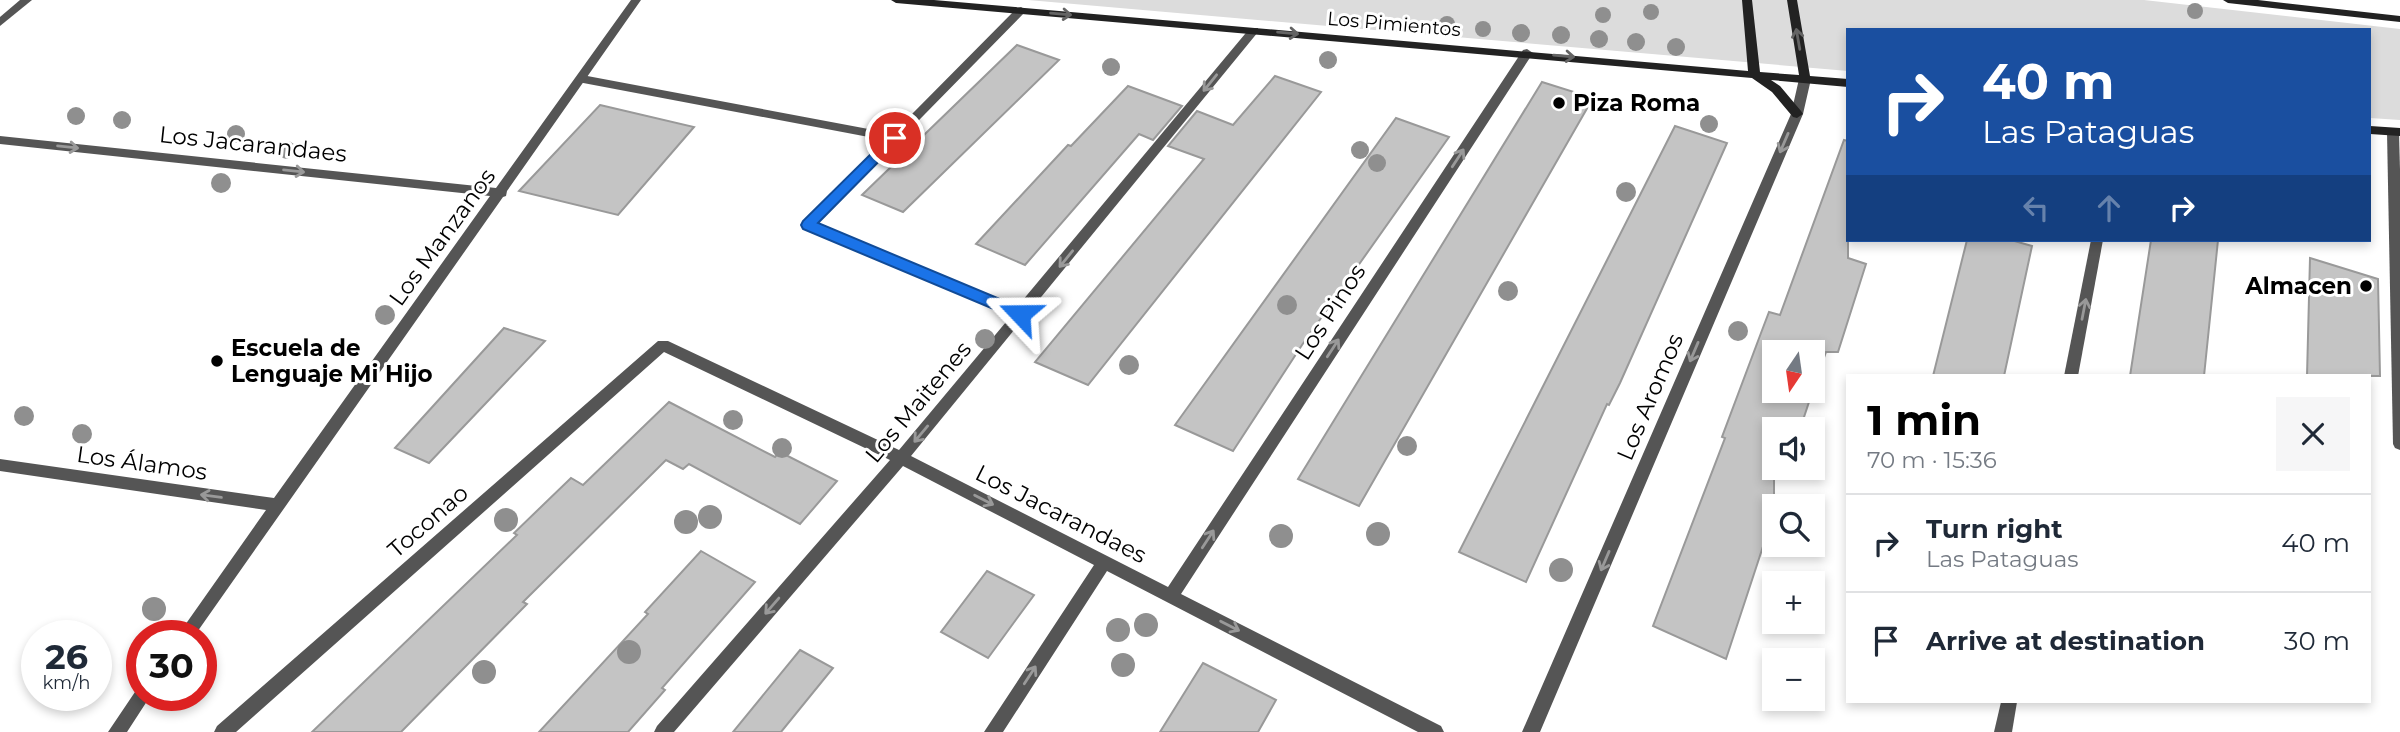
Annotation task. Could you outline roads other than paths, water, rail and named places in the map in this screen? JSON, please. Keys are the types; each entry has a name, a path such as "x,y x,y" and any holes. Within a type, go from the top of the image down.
{"main road":[{"name":"Los Pimientos","path":"896,0 1846,83"},
{"path":"1747,0 1754,74 1776,89 1797,114"},
{"path":"1792,0 1805,79"},
{"path":"2228,0 2269,2 2400,19"},
{"path":"2371,130 2396,132"}],"street":[{"path":"0,23 27,0"},
{"name":"Los Manzanos","path":"197,620 502,193 636,0"},
{"path":"1020,314 808,225 1021,10"},
{"name":"Los Maitenes","path":"663,732 901,458 1254,30"},
{"name":"Los Pinos","path":"1171,596 1527,53"},
{"path":"582,79 895,138"},
{"name":"Los Aromos","path":"1531,732 1797,114 1805,79"},
{"path":"2396,132 2400,444"},
{"name":"Los Jacarandaes","path":"0,140 502,193"},
{"path":"2071,374 2097,242"},
{"name":"Los Jacarandaes","path":"663,345 901,458 1435,732"},
{"name":"Toconao","path":"223,732 663,345"},
{"name":"Los Álamos","path":"0,465 278,505"},
{"path":"993,732 1104,562"},
{"path":"2003,732 2009,703"},
{"path":"117,732 132,711"}],"place":[{"name":"Piza Roma","path":"1559,103"},
{"name":"Almacen","path":"2366,286"},
{"name":"Escuela de Lenguaje Mi Hijo","path":"217,361"}]}
